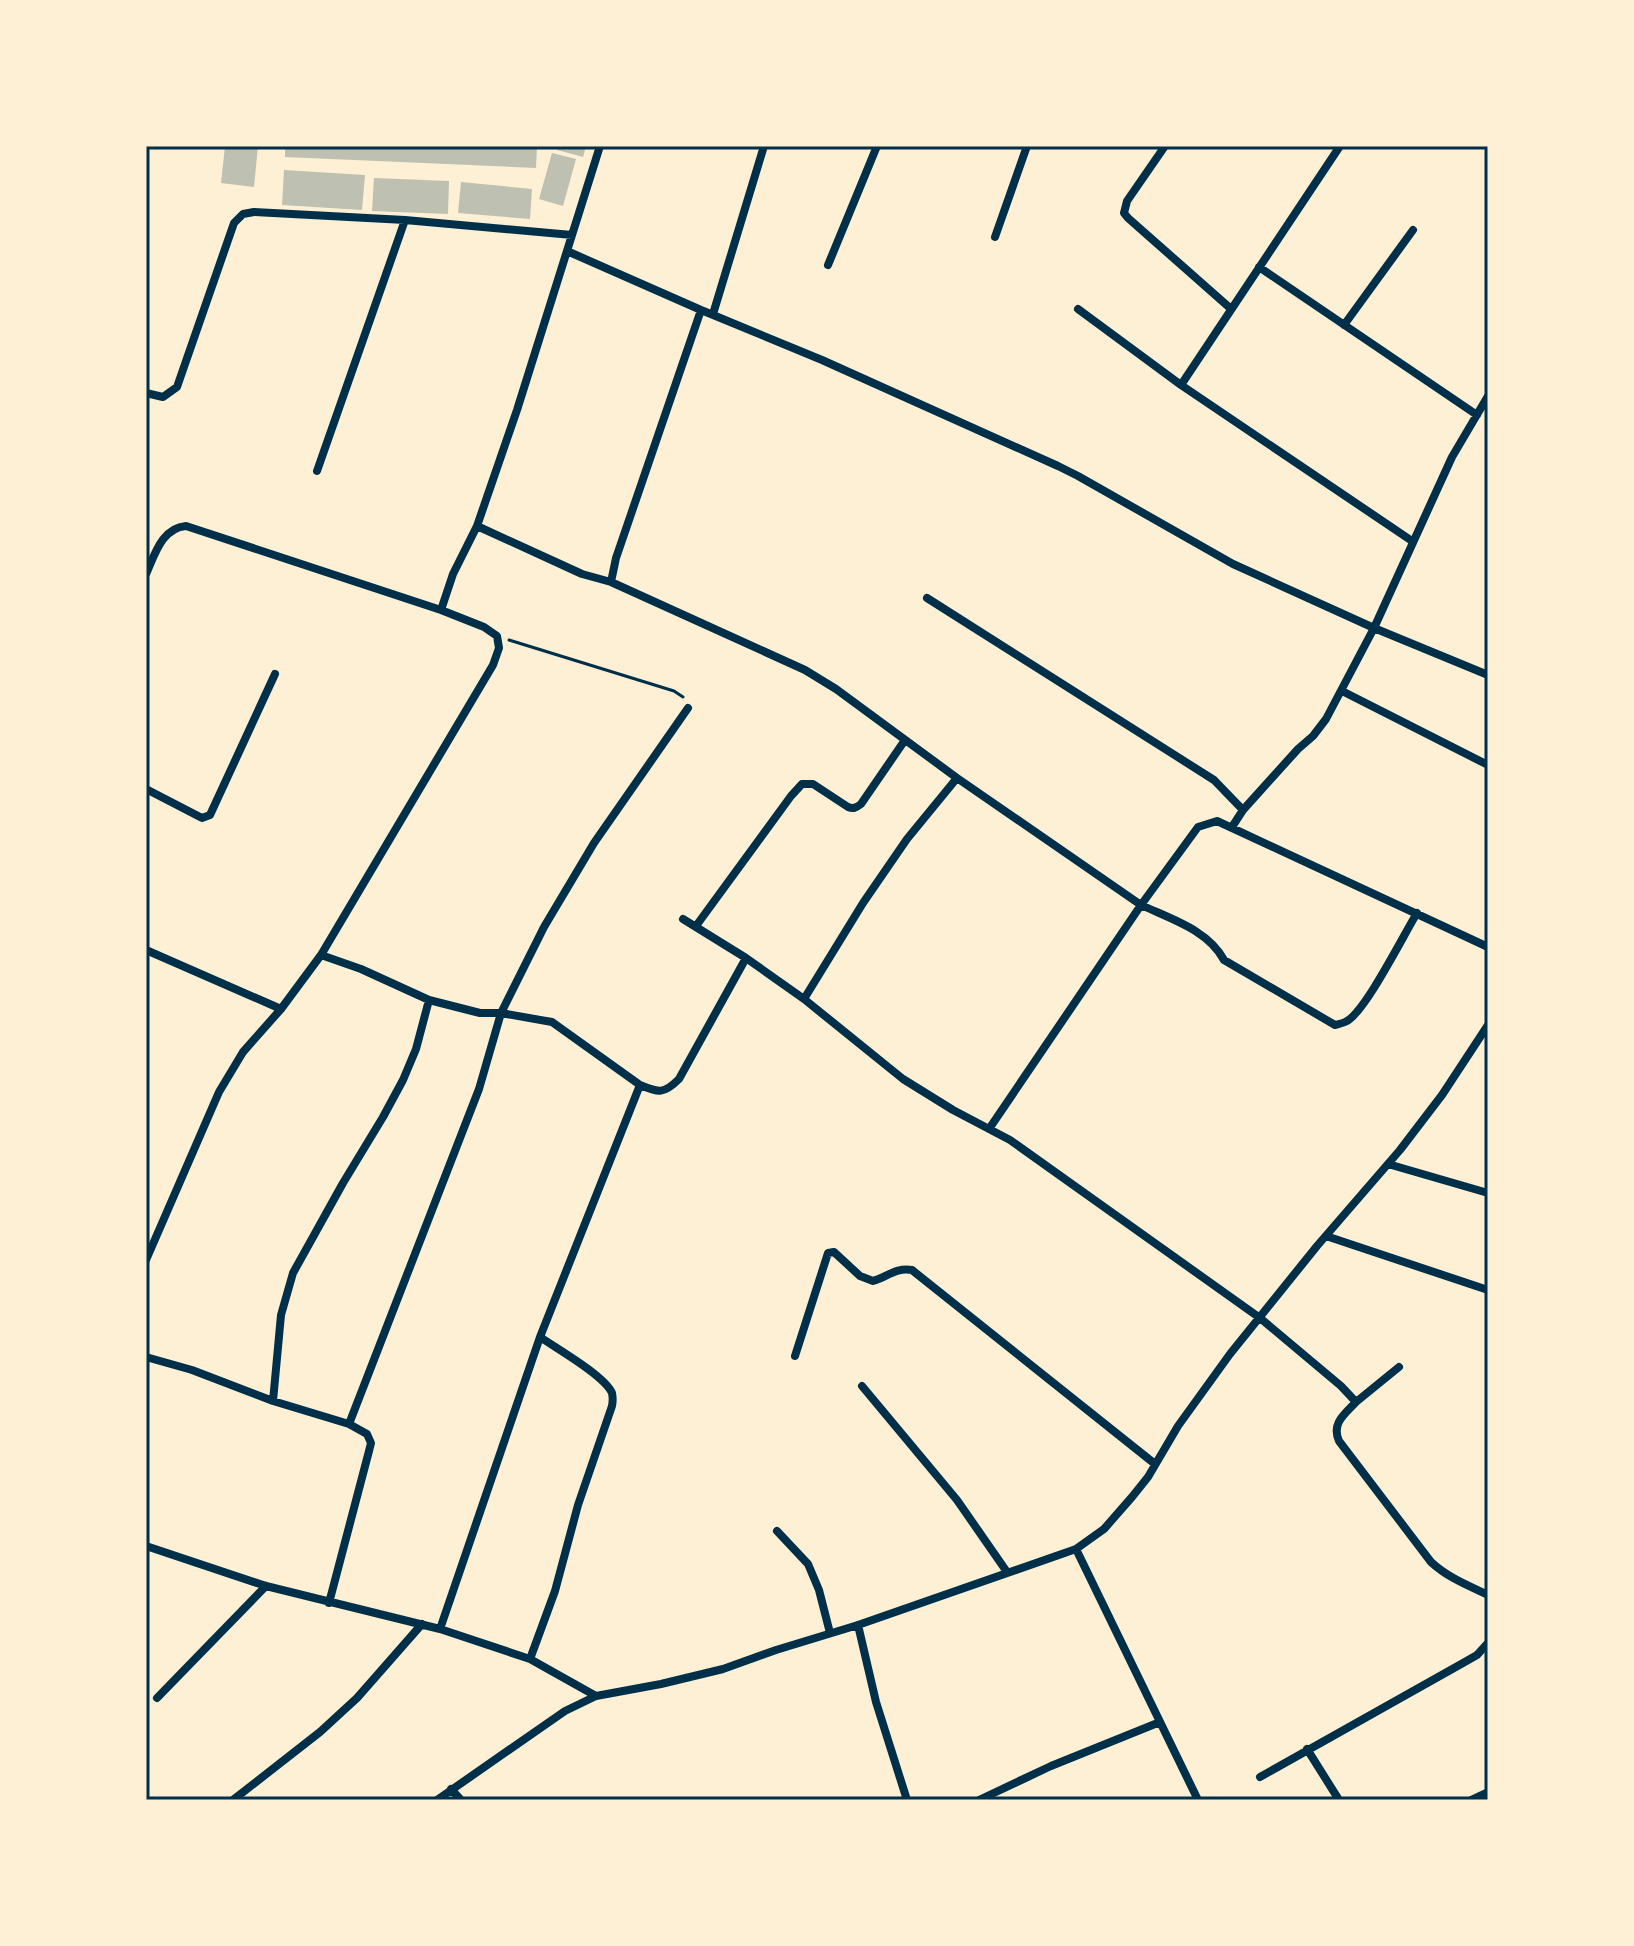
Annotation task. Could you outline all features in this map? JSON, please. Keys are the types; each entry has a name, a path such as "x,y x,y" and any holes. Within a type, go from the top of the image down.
{"street":[{"path":"441,610 453,574 477,526 517,410 600,146"},
{"path":"713,314 764,146"},
{"path":"828,265 877,146"},
{"path":"995,237 1027,146"},
{"path":"1165,146 1127,201 1124,213 1230,308"},
{"path":"1181,385 1340,146"},
{"path":"146,393 163,397 177,387 234,223 243,214 254,212 405,220 572,235"},
{"path":"317,471 405,220"},
{"path":"1344,325 1413,230"},
{"path":"567,251 822,360 1058,466 1233,564 1374,628 1488,675"},
{"path":"1259,267 1477,415"},
{"path":"1078,309 1181,385 1412,541"},
{"path":"611,582 616,558 701,310"},
{"path":"1232,827 1243,810 1326,719 1374,628 1452,457 1488,396"},
{"path":"146,574 167,534 176,527 186,526 441,610 484,627 497,636 499,648 493,665 321,955 281,1009 243,1052 219,1092 146,1260"},
{"path":"477,526 582,574 611,582 805,670 1141,905 1204,935 1217,947 1224,960 1335,1025 1346,1022 1356,1014 1417,913"},
{"path":"927,598 1214,780 1243,810"},
{"path":"146,789 202,818 210,815 275,674"},
{"path":"1342,691 1488,765"},
{"path":"349,1424 479,1089 501,1013 544,927 594,843 688,708"},
{"path":"696,926 802,784 813,784 848,807 857,808 905,740"},
{"path":"804,999 907,839 957,778"},
{"path":"989,1129 1141,905 1198,827 1217,821 1232,827 1488,947"},
{"path":"683,919 804,999 903,1079 1010,1140 1260,1318 1356,1402"},
{"path":"146,950 281,1009"},
{"path":"321,955 361,969 429,1000 480,1013 501,1013 552,1022 640,1085 654,1091 671,1088 679,1079 746,958"},
{"path":"273,1401 281,1315 293,1273 403,1080 416,1049 429,1000"},
{"path":"437,1800 565,1711 596,1696 723,1669 858,1625 1076,1549 1104,1529 1132,1497 1230,1354 1442,1095 1488,1025"},
{"path":"440,1629 540,1337 640,1085"},
{"path":"1388,1164 1488,1193"},
{"path":"1326,1236 1488,1290"},
{"path":"795,1356 828,1253 834,1252 867,1280 879,1279 902,1268 912,1270 1155,1464"},
{"path":"530,1659 555,1591 573,1522 613,1398 598,1378 540,1337"},
{"path":"146,1357 349,1424 367,1434 371,1443 329,1603"},
{"path":"1399,1367 1338,1421 1336,1435 1431,1562 1452,1578 1488,1595"},
{"path":"862,1386 957,1500 1007,1572"},
{"path":"777,1531 808,1564 819,1590 830,1633"},
{"path":"146,1546 266,1586 422,1624 530,1659 596,1696"},
{"path":"1076,1549 1198,1800"},
{"path":"157,1698 266,1586"},
{"path":"233,1800 320,1732 357,1698 422,1624"},
{"path":"858,1625 876,1702 907,1800"},
{"path":"1260,1777 1477,1655 1488,1643"},
{"path":"979,1800 1051,1766 1160,1722"},
{"path":"1307,1749 1339,1800"},
{"path":"451,1789 461,1800"},
{"path":"1471,1800 1488,1792"}],"path":[{"path":"497,636 674,691 687,701 688,708"}],"building":[{"path":"225,146 258,146 254,187 221,183"},
{"path":"285,146 537,146 536,168 285,157"},
{"path":"558,146 586,146 583,157 557,150"},
{"path":"552,153 576,159 563,206 539,199"},
{"path":"284,170 365,175 362,210 282,205"},
{"path":"374,178 449,181 448,214 372,211"},
{"path":"461,182 532,189 530,219 458,213"}]}
